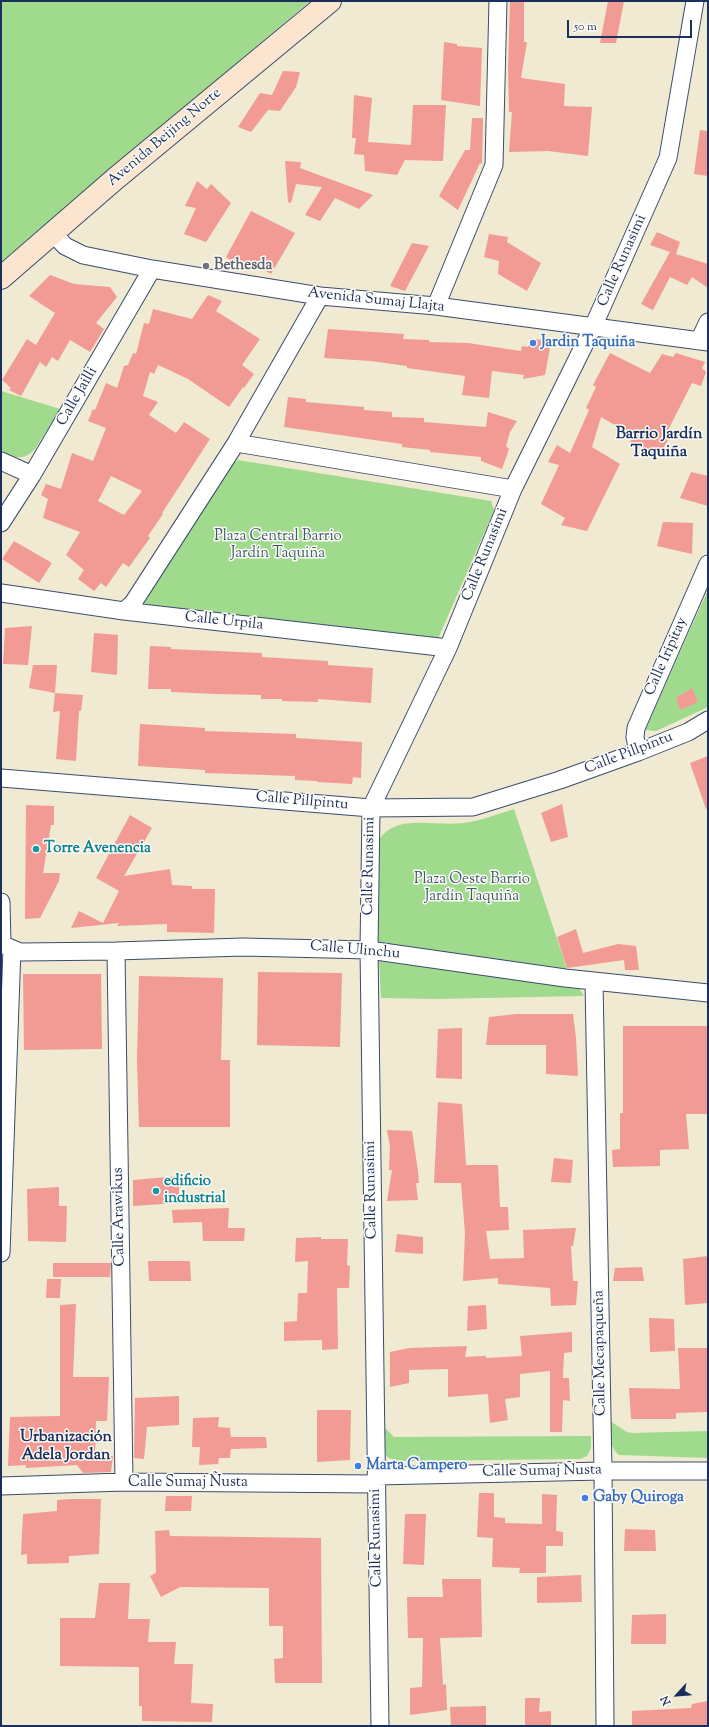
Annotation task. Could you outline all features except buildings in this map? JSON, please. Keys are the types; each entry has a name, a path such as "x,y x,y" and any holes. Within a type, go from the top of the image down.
{"street":[{"name":"Avenida Beijing Norte","path":"1,278 52,232 330,1"},
{"path":"436,306 494,165 498,1"},
{"name":"Calle Runasimi","path":"380,1726 369,950 371,808 448,648 513,488 593,327 668,158 695,1"},
{"name":"Avenida Sumaj Llajta","path":"52,232 65,246 83,255 152,269 320,296 436,306 704,341"},
{"name":"Calle Jailli","path":"1,524 32,475 152,269"},
{"path":"124,611 133,603 236,443 320,296"},
{"path":"704,341 708,322"},
{"path":"236,443 513,488"},
{"path":"1,461 32,475"},
{"name":"Calle Iripitay","path":"638,752 635,737 636,728 708,564"},
{"name":"Calle Urpila","path":"1,593 124,611 448,648"},
{"name":"Calle Pillpintu","path":"1,778 371,808 473,806 560,780 638,752 688,732 708,720"},
{"path":"1,902 5,946 5,1075 1,1253"},
{"name":"Calle Ulinchu","path":"5,946 20,952 116,952 243,947 369,950 565,978 708,993"},
{"name":"Calle Arawikus","path":"116,952 124,1482"},
{"name":"Calle Mecapaqueña","path":"594,981 603,1471 604,1726"},
{"name":"Calle Sumaj Ñusta","path":"1,1486 124,1482 376,1480 603,1471 708,1471"}],"green space":[{"path":"1,1 310,1 1,262"},
{"path":"1,391 60,409 35,449 23,457 15,457 1,452"},
{"name":"Plaza Central Barrio Jardín Taquiña","path":"238,460 491,501 494,510 438,639 147,607 145,602 151,591 231,465"},
{"path":"708,590 708,707 656,731 645,730"},
{"name":"Plaza Oeste Barrio Jardín Taquiña","path":"514,809 567,969 380,944 376,937 379,840 386,832 406,824 452,824 469,822"},
{"path":"379,961 579,988 584,996 434,999 381,998"},
{"path":"610,1421 627,1432 632,1433 708,1431 708,1458 619,1455 612,1444"},
{"path":"380,1428 385,1428 394,1437 591,1436 591,1448 587,1456 580,1459 400,1461 388,1457 382,1450"}],"place":[{"name":"Bethesda","path":"206,266"},
{"name":"Jardin Taquiña","path":"533,343"},
{"name":"Torre Avenencia","path":"36,849"},
{"name":"edificio industrial","path":"156,1191"},
{"name":"Marta Campero","path":"358,1466"},
{"name":"Gaby Quiroga","path":"585,1498"}],"district":[{"name":"Barrio Jardín Taquiña","path":"659,444"},
{"name":"Urbanización Adela Jordan","path":"66,1447"}]}
